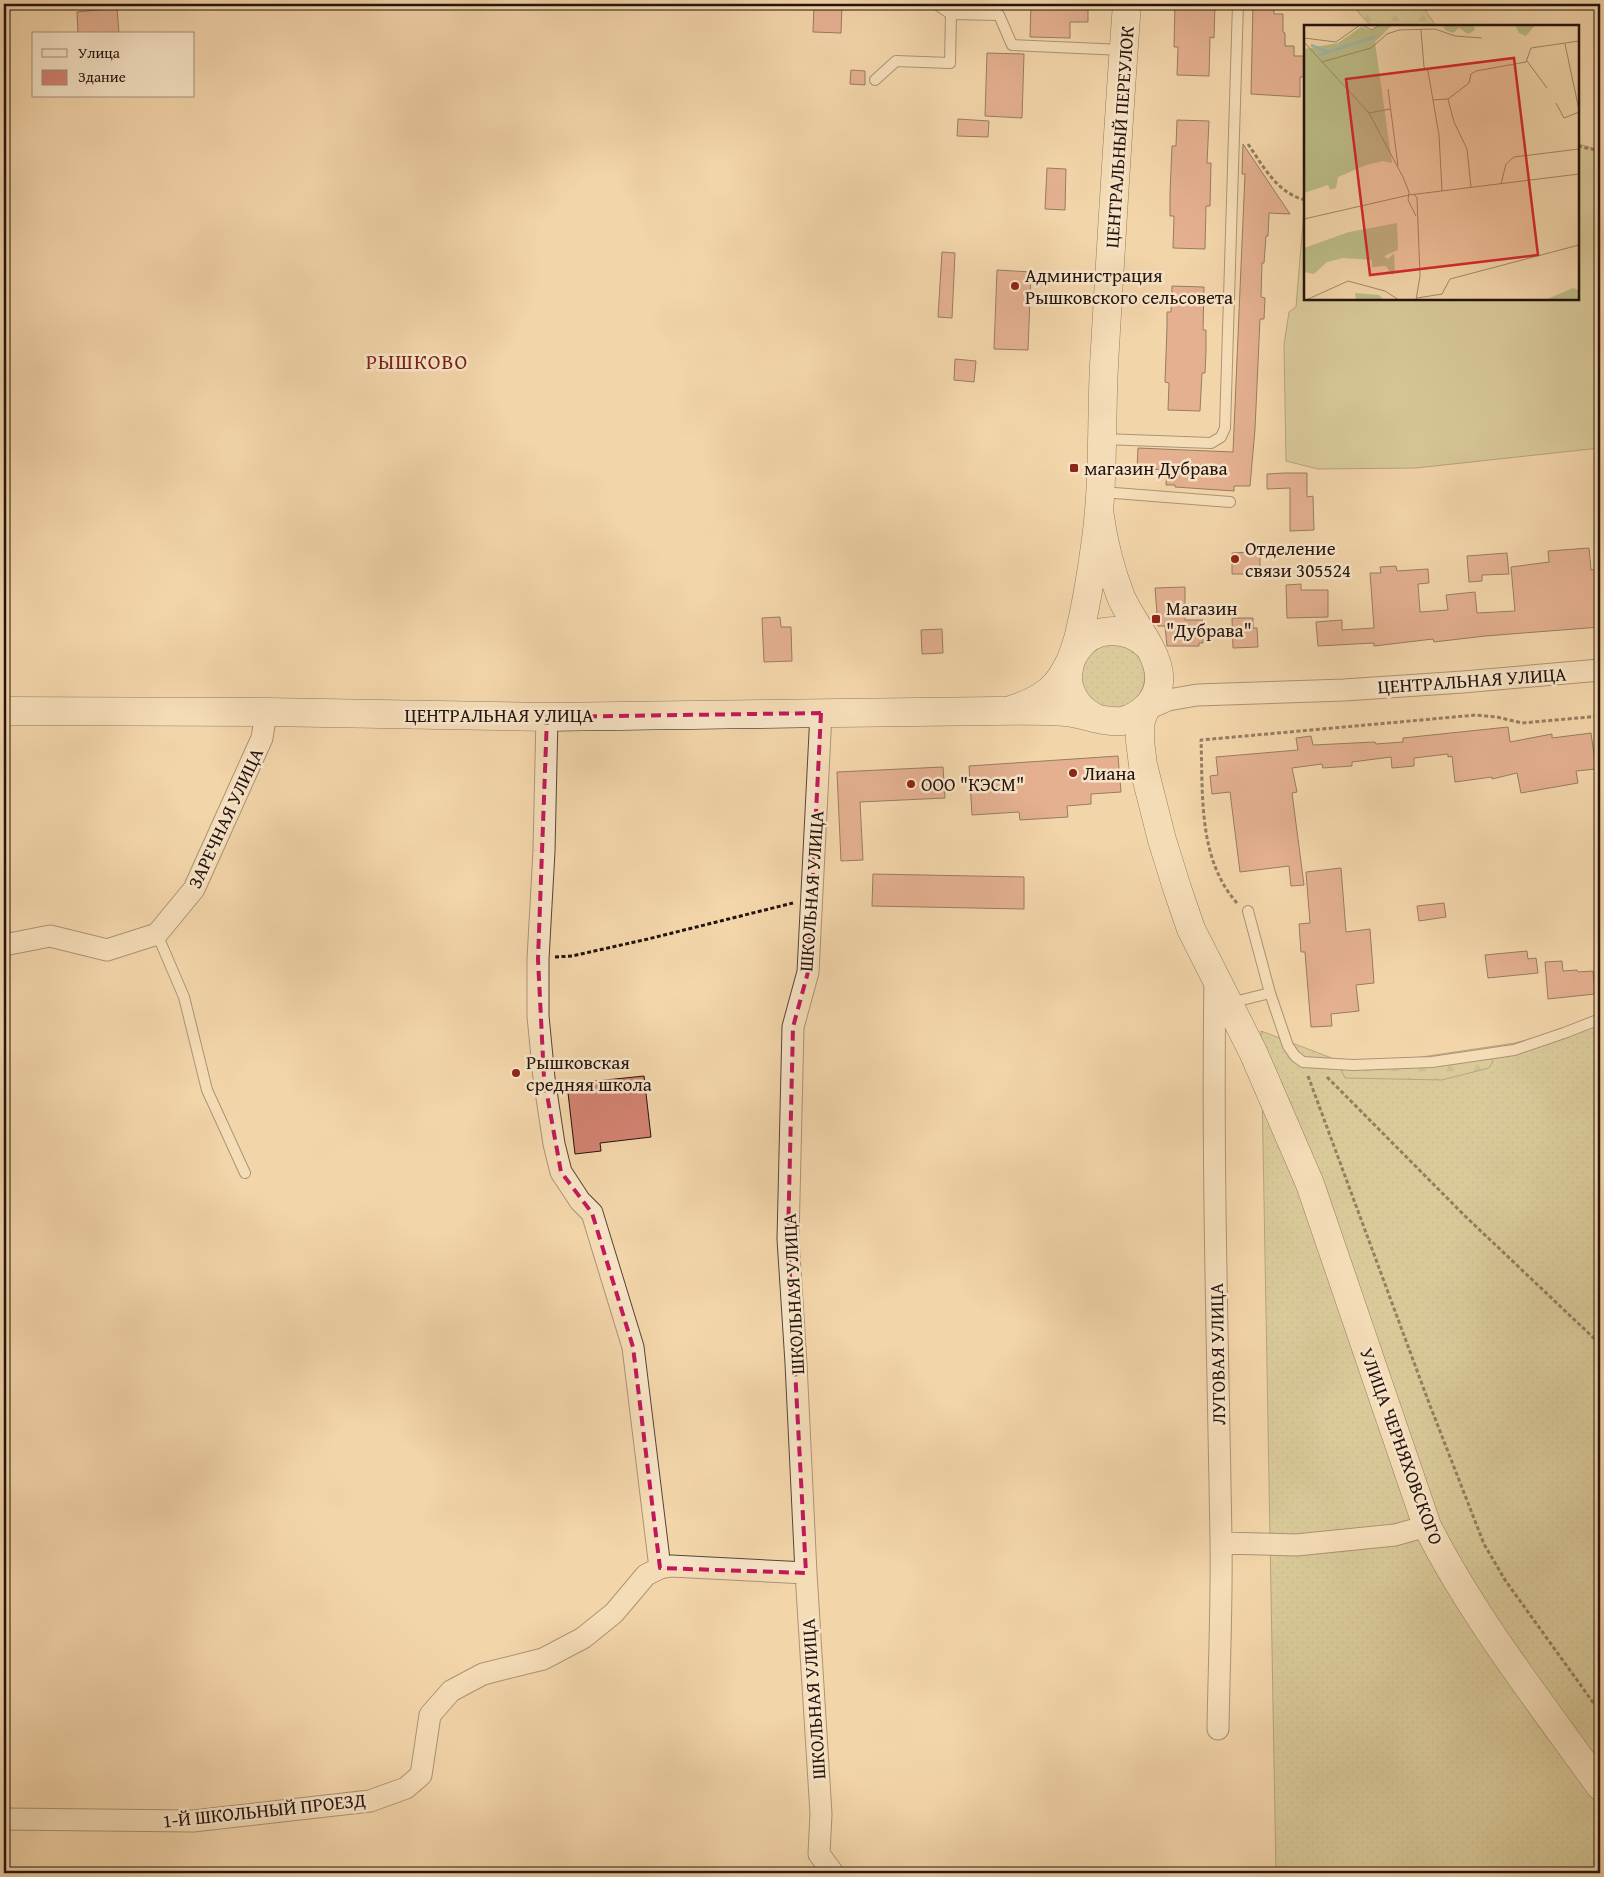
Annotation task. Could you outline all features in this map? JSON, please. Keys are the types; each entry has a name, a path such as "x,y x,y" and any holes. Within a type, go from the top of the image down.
{"main road":[{"name":"ЦЕНТРАЛЬНЫЙ ПЕРЕУЛОК","path":"1100,501 1101,439 1127,4"},
{"path":"1100,501 1102,531 1108,563 1122,600 1147,645"},
{"path":"1100,501 1086,604 1068,676 1072,695 1084,711 1110,723 1124,733 1133,745 1143,765"},
{"path":"1107,631 1133,634 1153,652 1159,670 1158,687 1151,703 1136,716 1125,720 1112,721 1066,712 994,711 1011,710 1028,704 1042,696 1060,679 1077,649 1090,637 1107,631"},
{"path":"1143,765 1140,723 1145,710"},
{"name":"ЦЕНТРАЛЬНАЯ УЛИЦА","path":"4,711 266,712 547,717 994,711"},
{"name":"УЛИЦА ЧЕРНЯХОВСКОГО","path":"1143,765 1176,888 1191,929 1253,1052 1310,1184 1427,1526 1440,1553 1490,1632 1600,1786"}],"street":[{"path":"1159,670 1172,687 1182,692 1197,695"},
{"name":"ЦЕНТРАЛЬНАЯ УЛИЦА","path":"1197,695 1344,690 1600,670"},
{"path":"1145,710 1168,700 1197,695"},
{"name":"ЗАРЕЧНАЯ УЛИЦА","path":"157,934 194,889 262,738 266,712"},
{"name":"ШКОЛЬНАЯ УЛИЦА","path":"821,712 808,972 793,1027 788,1239 821,1814 819,1854 832,1873"},
{"path":"547,717 544,851 538,959 538,1016 544,1078 554,1144 561,1172 580,1201 592,1213 633,1348 660,1568 671,1566 806,1573"},
{"path":"4,945 50,936 107,950 157,934"},
{"name":"ЛУГОВАЯ УЛИЦА","path":"1215,978 1215,1220 1221,1543 1218,1729"},
{"path":"1221,1543 1296,1545 1395,1534 1427,1526"},
{"name":"1-Й ШКОЛЬНЫЙ ПРОЕЗД","path":"4,1819 193,1821 370,1801 406,1788 421,1776 430,1716 451,1692 482,1674 543,1659 583,1638 614,1613 646,1575 660,1568"}],"lane":[{"path":"936,4 951,14 999,15 1012,44 1124,50"},
{"path":"1101,439 1210,443 1221,438 1225,428 1238,4"},
{"path":"875,80 896,61 950,63 951,14"},
{"path":"1100,501 1230,502"},
{"path":"1248,911 1270,993 1288,1046 1295,1056 1308,1062 1353,1065 1432,1062 1514,1050 1600,1019"},
{"path":"157,934 184,997 207,1090 245,1173"},
{"path":"1228,1003 1270,993"}],"path":[{"path":"1235,125 1281,188 1291,195 1304,200"},
{"path":"1579,146 1600,151"},
{"path":"1248,911 1226,891 1217,873 1208,844 1201,740 1476,715 1522,722 1598,716 1600,742"},
{"path":"538,959 572,956 813,898"},
{"path":"1308,1062 1465,1216 1600,1344"},
{"path":"1308,1062 1426,1394 1484,1544 1505,1580 1600,1712"}],"highlighted area":[{"path":"821,713 808,972 793,1027 788,1239 806,1573 660,1568 633,1347 592,1213 561,1172 544,1078 538,959 547,717"}],"green space":[{"path":"1359,4 1411,4 1424,8 1434,23 1433,25 1370,25 1358,12"},
{"path":"1579,144 1600,150 1600,448 1416,468 1318,469 1286,461 1284,345 1289,312 1296,307 1304,210 1304,300 1579,300"},
{"path":"1113,644 1125,646 1136,653 1143,664 1145,676 1143,688 1136,699 1125,706 1113,708 1101,706 1090,699 1083,688 1081,676 1083,664 1090,653 1101,646"},
{"path":"1600,1020 1600,1873 1276,1873 1261,1031 1342,1062 1415,1058 1515,1043"},
{"path":"1488,1056 1493,1061 1489,1068 1442,1080 1345,1078 1340,1068"}],"building":[{"path":"814,4 842,4 841,33 813,32"},
{"path":"1031,4 1088,4 1088,22 1070,22 1070,38 1030,37"},
{"path":"1215,4 1214,38 1210,37 1209,76 1177,75 1178,47 1174,47 1175,5"},
{"path":"1253,4 1274,4 1274,14 1283,14 1285,46 1294,46 1294,56 1304,56 1304,77 1300,77 1300,97 1251,94"},
{"path":"117,8 119,32 78,32 77,12"},
{"path":"987,53 1024,54 1022,118 985,116"},
{"path":"851,70 865,71 865,85 850,84"},
{"path":"958,119 989,121 988,137 957,136"},
{"path":"1177,120 1209,121 1207,163 1211,163 1210,206 1206,206 1205,249 1173,248 1174,216 1170,216 1170,194 1172,146 1176,146"},
{"path":"1243,144 1290,214 1269,213 1268,236 1266,236 1264,263 1262,263 1261,297 1265,298 1264,319 1260,319 1255,429 1250,486 1234,486 1234,491 1175,487 1175,485 1166,485 1167,470 1137,468 1138,448 1233,452 1245,174 1242,174"},
{"path":"1047,168 1066,169 1065,210 1045,209"},
{"path":"942,252 955,253 952,318 938,317"},
{"path":"997,270 1031,272 1028,350 994,349"},
{"path":"1172,286 1204,287 1203,330 1206,330 1206,351 1205,373 1202,373 1200,411 1168,410 1169,383 1165,382 1167,312 1171,312"},
{"path":"955,359 976,361 974,382 954,380"},
{"path":"1307,473 1307,497 1313,496 1314,530 1290,531 1290,488 1267,489 1267,474"},
{"path":"1589,548 1591,570 1600,569 1600,627 1434,642 1433,639 1374,646 1374,643 1318,646 1316,622 1342,620 1342,630 1374,628 1370,573 1381,573 1380,567 1396,566 1397,571 1428,569 1429,583 1418,584 1420,612 1448,610 1446,595 1475,592 1477,613 1515,611 1511,567 1549,562 1548,551"},
{"path":"1260,552 1260,574 1232,574 1232,553"},
{"path":"1507,553 1509,574 1482,575 1482,581 1469,582 1467,556"},
{"path":"1301,584 1301,590 1328,590 1328,617 1287,618 1286,585"},
{"path":"1185,587 1185,620 1203,620 1203,643 1199,643 1199,646 1167,646 1165,626 1158,626 1155,588"},
{"path":"780,617 781,627 791,627 792,661 764,662 762,618"},
{"path":"1232,618 1253,618 1253,628 1257,628 1258,647 1233,648"},
{"path":"942,629 943,653 922,654 921,630"},
{"path":"1508,727 1510,742 1552,734 1552,738 1591,733 1596,769 1576,771 1578,783 1521,793 1517,773 1492,779 1492,777 1455,782 1452,756 1448,757 1448,754 1414,758 1414,766 1392,768 1391,757 1352,762 1352,766 1323,768 1322,764 1292,768 1297,792 1292,793 1304,885 1291,886 1289,866 1240,872 1230,792 1212,794 1210,776 1218,775 1216,757 1298,750 1296,738 1311,736 1313,745 1375,742 1376,744 1403,742 1403,738"},
{"path":"1118,756 1121,792 1091,794 1091,804 1067,806 1068,817 1020,820 1019,812 972,815 969,766"},
{"path":"943,767 945,798 860,802 863,860 841,861 837,772"},
{"path":"1341,868 1346,932 1370,929 1374,983 1356,985 1359,1011 1331,1014 1332,1026 1311,1027 1305,952 1301,952 1299,924 1310,923 1306,872"},
{"path":"873,874 1024,877 1024,909 872,906"},
{"path":"1444,903 1446,917 1419,921 1417,906"},
{"path":"1527,951 1528,959 1536,958 1538,973 1488,978 1485,955"},
{"path":"1562,961 1563,971 1593,971 1595,994 1548,999 1545,962"},
{"path":"644,1076 651,1137 600,1143 601,1151 575,1154 567,1084"}],"place":[{"name":"Администрация Рышковского сельсовета","path":"1015,286"},
{"name":"магазин Дубрава","path":"1074,468"},
{"name":"Отделение связи 305524","path":"1235,559"},
{"name":"Магазин \"Дубрава\"","path":"1156,619"},
{"name":"Лиана","path":"1073,773"},
{"name":"ООО \"КЭСМ\"","path":"911,784"},
{"name":"Рышковская средняя школа","path":"516,1073"}],"district":[{"name":"РЫШКОВО","path":"417,361"}]}
